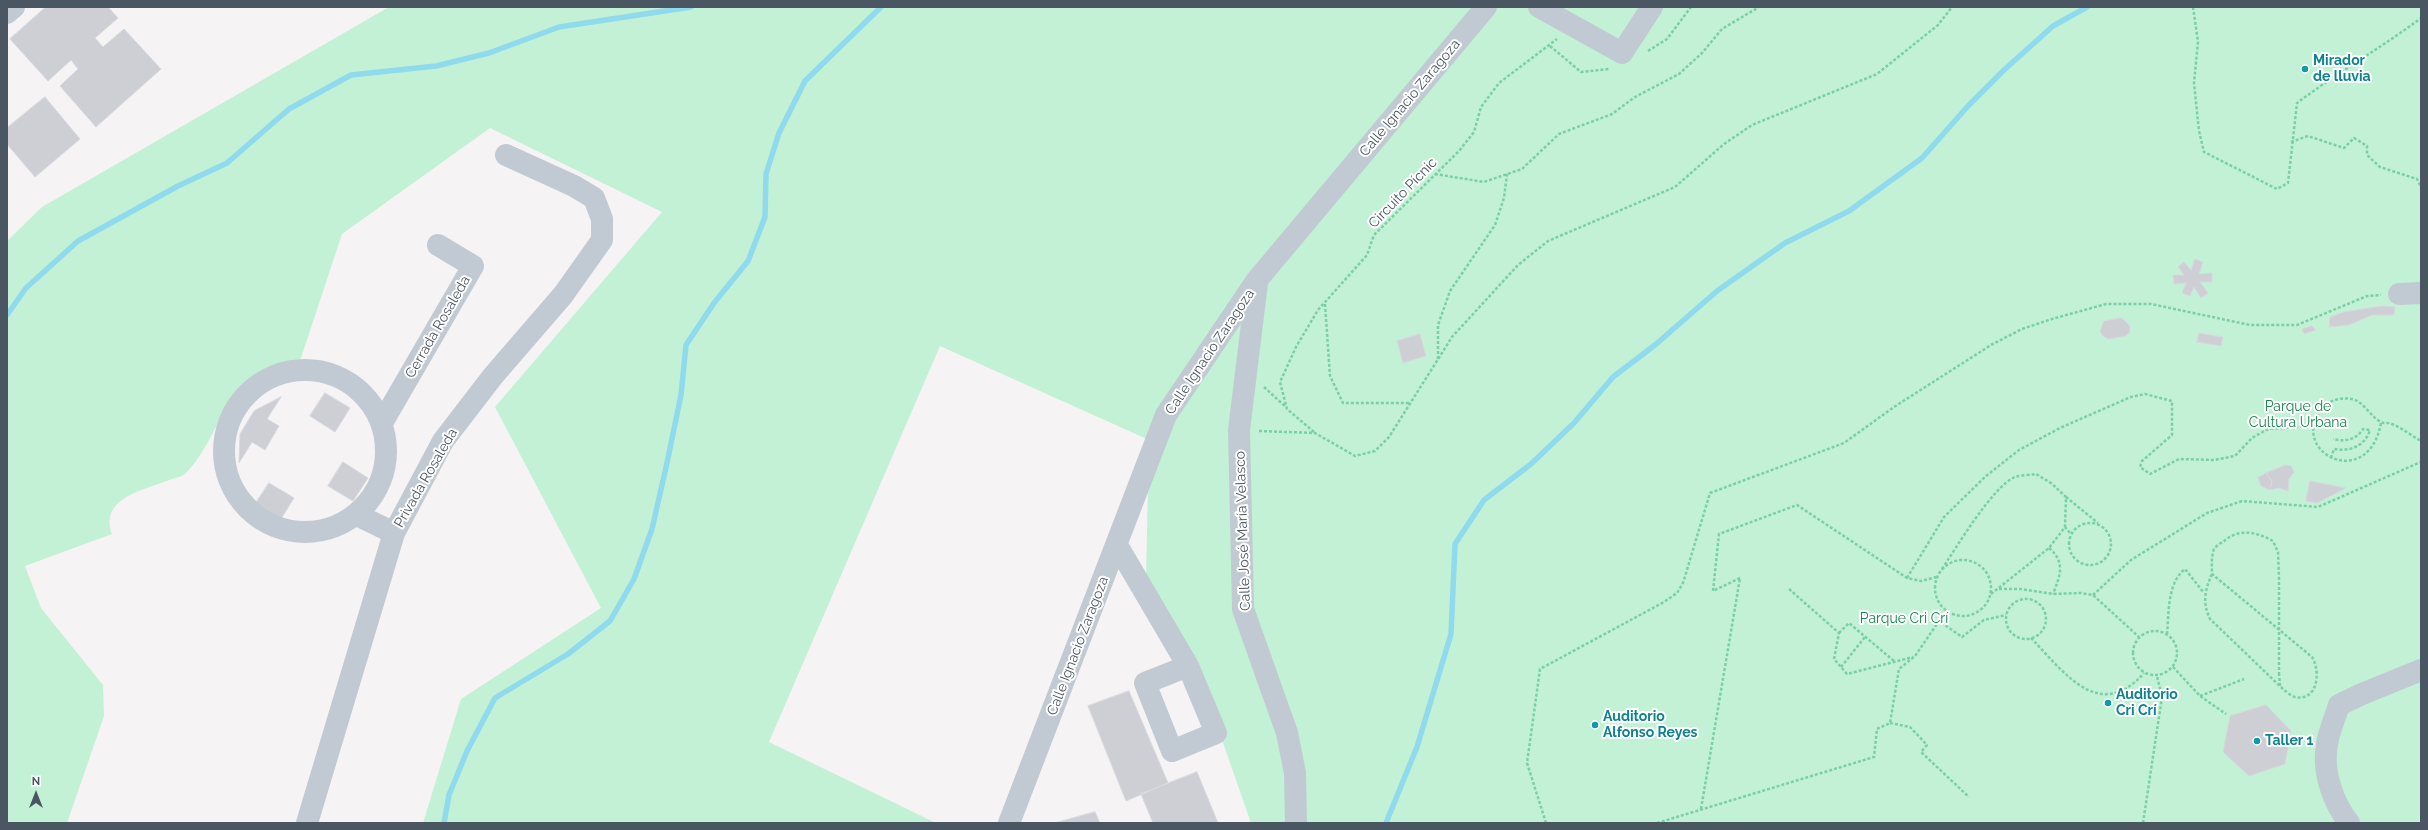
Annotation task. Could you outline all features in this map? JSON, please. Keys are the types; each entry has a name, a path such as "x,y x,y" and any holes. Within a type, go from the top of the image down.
{"street":[{"path":"7,14 14,7"},
{"name":"Calle Ignacio Zaragoza","path":"1009,823 1166,415 1257,280 1486,7"},
{"path":"1539,7 1622,53 1652,7"},
{"name":"Privada Rosaleda","path":"307,823 394,533 443,441 493,376 563,295 602,240 602,219 594,198 574,186 506,155"},
{"name":"Cerrada Rosaleda","path":"382,423 473,266 438,245"},
{"name":"Calle José María Velasco","path":"1257,280 1239,430 1243,608 1287,733 1295,773 1296,823"},
{"path":"2399,294 2421,293"},
{"path":"301,370 327,372 351,383 370,400 382,423 387,448 385,473 374,496 357,515 335,528 309,533 284,530 260,520 241,502 228,480 223,455 226,430 236,406 254,388 276,375 301,370"},
{"path":"357,515 394,533"},
{"path":"1117,545 1188,666"},
{"path":"2349,823 2337,807 2329,780 2327,745 2339,705 2421,670"}],"path":[{"path":"1435,174 1484,182 1522,169 1559,134 1612,114 1635,97 1678,74 1702,53 1722,29 1759,7"},
{"path":"1246,374 1258,381 1315,433 1355,456 1375,451 1389,437 1452,337 1513,271 1548,241 1675,187 1724,144 1752,125 1877,74 1938,25 1952,7"},
{"path":"2193,7 2198,42 2194,83 2199,131 2204,152 2277,189 2288,183 2291,142 2297,103 2336,73 2384,46 2421,18"},
{"name":"Circuito Pícnic","path":"1287,408 1280,382 1296,347 1325,303 1367,255 1374,235 1459,151 1474,132 1481,107 1499,83 1543,52 1572,25"},
{"path":"2291,142 2308,136 2344,148 2354,138 2367,146 2367,155 2380,167 2417,179 2421,188"},
{"path":"1438,360 1438,325 1450,291 1495,225 1504,198 1507,174"},
{"path":"1546,823 1527,763 1540,669 1650,611 1677,593 1683,583 1710,493 1844,443 1894,407 1991,345 2022,328 2052,319 2106,304 2151,304 2250,325 2297,325 2367,296 2399,294"},
{"path":"1325,303 1330,376 1343,404 1411,403"},
{"path":"1907,578 1944,517 1986,476 2026,446 2060,428 2131,397 2145,394 2168,398 2172,401 2172,436 2142,461 2140,468 2150,474 2179,460 2214,460 2235,456 2252,438 2268,429 2313,426"},
{"path":"2381,423 2376,442 2362,457 2352,461 2342,462 2330,458 2317,446 2313,426 2316,416 2323,407 2332,401 2343,398 2354,399 2381,423 2392,423 2421,441"},
{"path":"2330,458 2334,448 2342,450 2359,446 2368,436 2370,430 2363,429 2356,437 2351,439 2333,439"},
{"path":"1239,430 1315,433"},
{"path":"2093,596 2131,560 2207,512 2242,501 2318,507 2421,462"},
{"path":"1942,569 1958,560 1976,563 1988,576 1990,594 1987,603 1981,609 1964,616 1955,614 1946,610 1938,599 1935,586 1937,577 1942,569 1975,518 1998,492 2014,477 2036,474 2051,483 2102,527 2110,538 2110,552 2101,563 2095,565 2081,564 2070,554 2068,547 2071,534 2076,528 2089,523 2102,527"},
{"path":"1990,594 1999,589 2049,548 2065,527 2066,497"},
{"path":"1701,809 1740,578 1713,591 1719,534 1797,505 1907,578 1921,581 1937,577"},
{"path":"2065,527 2071,534"},
{"path":"2212,574 2312,657 2317,665 2317,679 2314,689 2305,696 2294,697 2280,686 2210,619 2205,610 2204,593 2212,574 2212,560 2215,548 2228,537 2244,532 2262,534 2274,541 2278,552 2279,576 2279,672 2280,686"},
{"path":"2049,548 2056,553 2062,564 2060,576 2053,594"},
{"path":"2167,634 2173,585 2178,575 2186,569 2204,593"},
{"path":"1789,589 1839,633"},
{"path":"1999,589 2020,589 2053,594 2081,592 2093,596 2139,637"},
{"path":"2025,599 2037,603 2045,613 2045,619 2041,631 2031,638 2024,638 2012,633 2008,628 2006,615 2013,604 2018,600 2025,599"},
{"path":"1890,723 1899,669 1915,656 1939,621 1962,637 1984,620 2006,615"},
{"path":"1894,661 1849,623 1839,633 1834,659 1847,674 1915,656"},
{"path":"2153,631 2167,634 2176,646 2177,653 2173,667 2157,676 2144,673 2138,669 2132,656 2135,643 2139,637 2153,631"},
{"path":"1841,667 1865,637"},
{"path":"2031,638 2077,685 2087,691 2116,693 2132,686 2144,673"},
{"path":"2173,667 2200,696 2226,714"},
{"path":"2143,823 2162,697 2157,676"},
{"path":"2200,696 2244,679"},
{"path":"1658,823 1874,757 1877,729 1890,723 1910,727 1926,745 1921,752 1969,797"}],"green space":[{"path":"389,7 2421,7 2421,823 1251,823 1198,671 1146,577 1149,440 940,346 769,742 936,823 423,823 461,699 601,608 495,407 662,212 490,128 342,234 300,361 273,366 256,375 243,386 232,399 207,444 186,473 126,497 112,512 110,522 112,534 25,566 41,608 103,685 104,716 67,823 7,823 7,241 42,207"}],"building":[{"path":"46,7 108,7 118,18 95,38 103,47 124,29 161,69 96,127 60,86 78,69 71,60 48,81 10,39"},
{"path":"45,97 80,139 35,177 7,144 7,128"},
{"path":"2195,259 2203,262 2199,274 2212,273 2212,282 2200,282 2208,293 2201,298 2194,287 2190,296 2182,293 2186,283 2174,284 2173,275 2184,275 2178,267 2184,262 2191,270"},
{"path":"2383,306 2395,307 2394,315 2372,315 2349,325 2329,327 2330,317 2344,312"},
{"path":"2122,318 2130,326 2130,332 2126,336 2108,339 2103,336 2100,331 2104,321"},
{"path":"2312,326 2316,330 2304,334 2302,329"},
{"path":"2199,333 2223,337 2221,346 2197,342"},
{"path":"1420,334 1426,356 1403,363 1397,341"},
{"path":"325,393 350,408 335,432 310,416"},
{"path":"281,397 267,419 279,426 265,450 252,442 239,463 240,434 254,411"},
{"path":"343,462 368,478 353,501 328,486"},
{"path":"2286,465 2291,466 2294,472 2289,479 2288,491 2279,488 2270,490 2272,481 2266,473"},
{"path":"2266,473 2272,481 2270,490 2261,486 2258,478"},
{"path":"2310,481 2346,488 2317,503 2306,501"},
{"path":"269,483 294,498 279,522 254,506"},
{"path":"1129,691 1168,783 1126,801 1088,706"},
{"name":"Taller 1","path":"2266,705 2291,731 2285,764 2249,776 2223,752 2230,716"},
{"path":"1197,772 1218,823 1153,823 1141,794"},
{"path":"1095,812 1100,823 1055,823"}],"waterway":[{"path":"7,315 26,288 78,241 178,186 227,163 289,109 351,75 436,66 489,53 559,27 691,7"},
{"path":"444,823 449,795 467,751 495,698 568,654 610,621 634,579 652,529 667,463 681,395 686,345 714,303 748,261 765,217 766,174 779,133 805,81 881,7"},
{"path":"1386,823 1417,747 1451,634 1455,544 1484,500 1531,464 1574,423 1613,377 1655,345 1717,291 1785,243 1849,211 1922,158 1968,106 2004,70 2053,26 2087,7"}],"place":[{"name":"Mirador de lluvia","path":"2305,69"},
{"name":"Auditorio Cri Crí","path":"2108,703"},
{"name":"Auditorio Alfonso Reyes","path":"1595,725"},
{"name":"Taller 1","path":"2257,741"}],"park label":[{"name":"Parque de Cultura Urbana","path":"2298,416"},
{"name":"Parque Cri Crí","path":"1904,619"}]}
